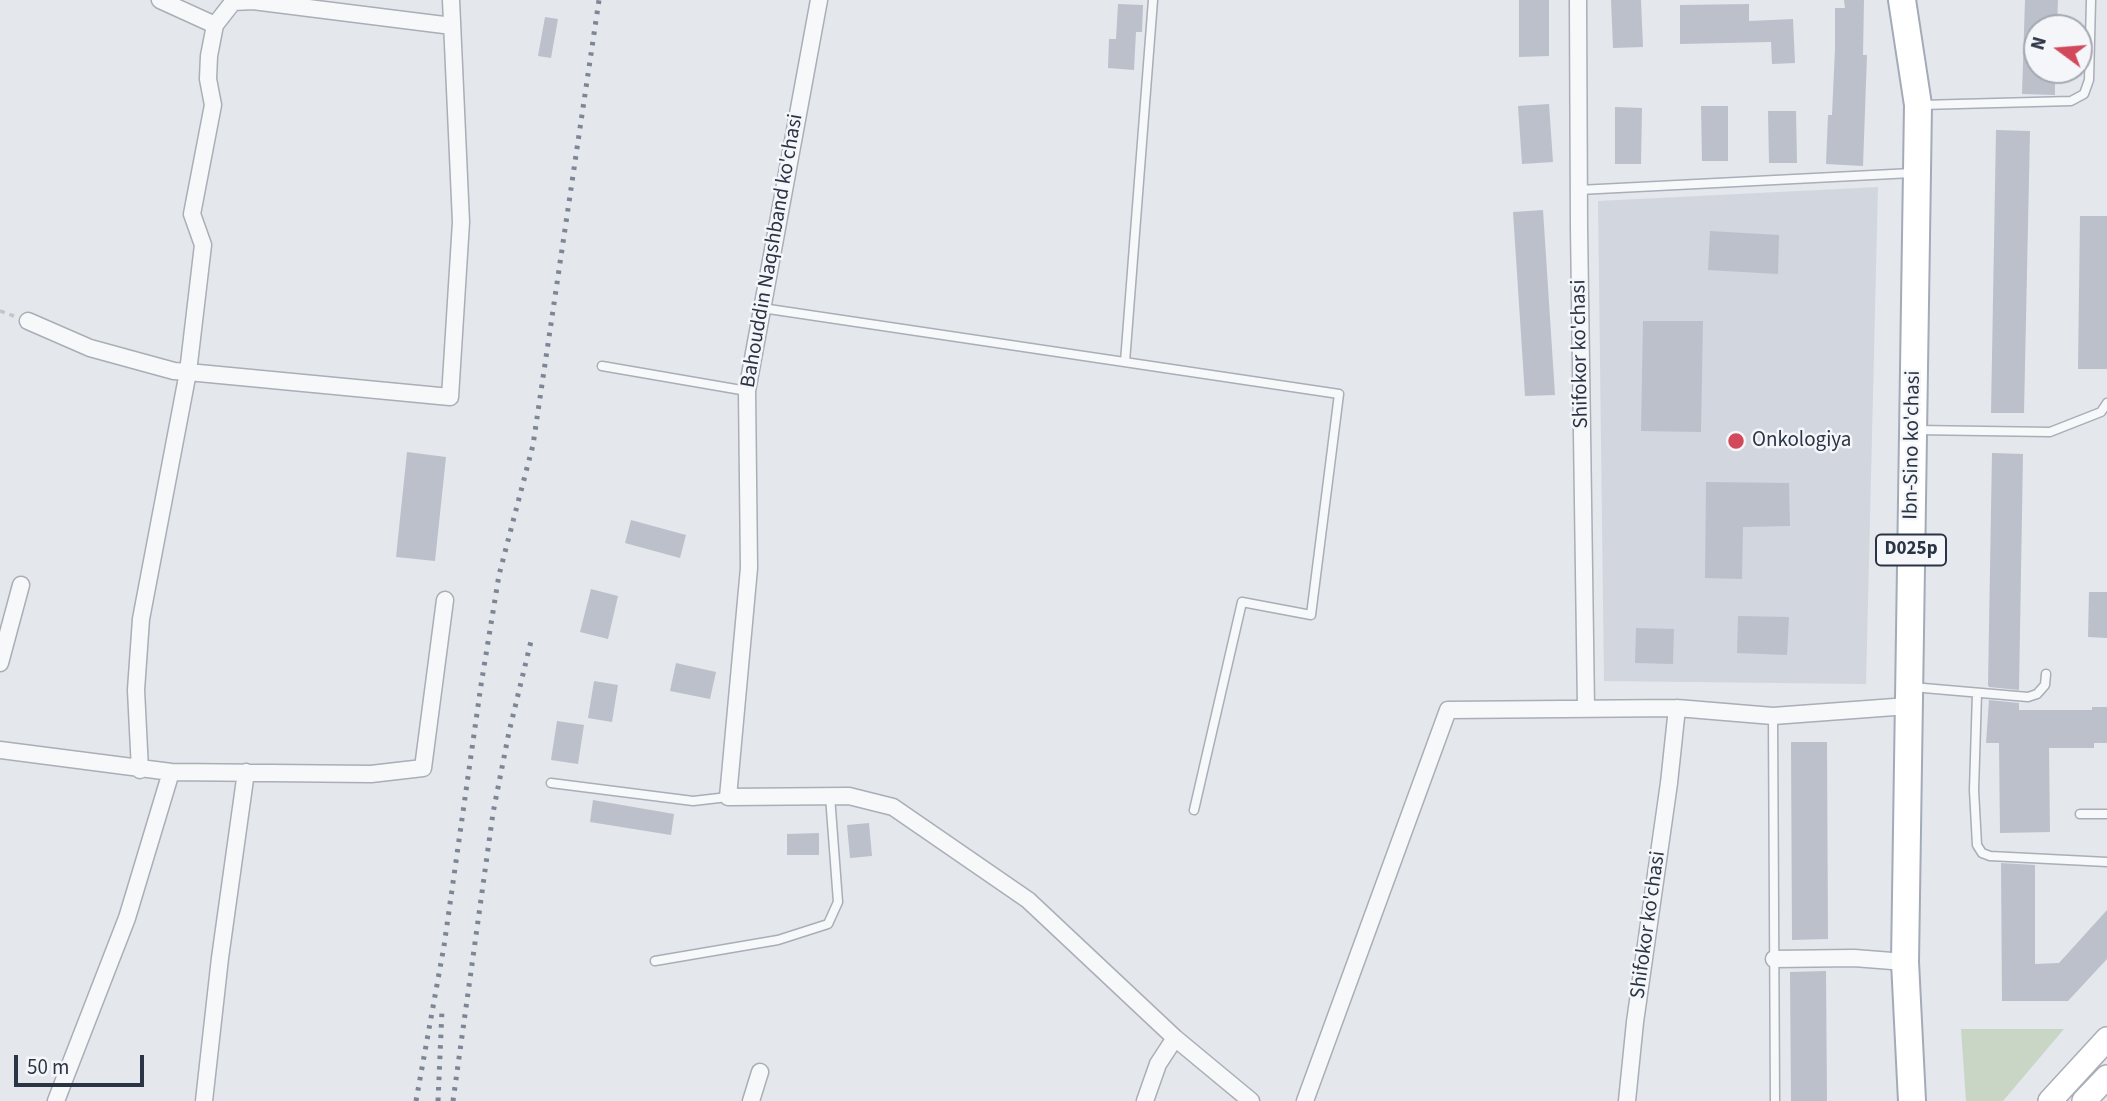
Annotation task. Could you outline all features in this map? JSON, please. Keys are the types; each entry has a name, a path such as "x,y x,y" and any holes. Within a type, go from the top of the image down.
{"main road":[{"name":"Ibn-Sino ko'chasi","path":"1902,0 1918,105 1905,962 1912,1101"}],"street":[{"path":"160,0 215,25"},
{"path":"28,321 90,348 174,371 450,397 461,222 451,0"},
{"name":"Bahouddin Naqshband ko'chasi","path":"729,797 749,568 747,391 819,0"},
{"name":"Shifokor ko'chasi","path":"1578,0 1586,708"},
{"path":"140,770 136,690 141,619 188,372 203,245 192,214 213,105 208,79 215,25 233,2 253,1 452,26"},
{"path":"0,663 21,585"},
{"path":"0,750 171,772 371,774 423,768 445,600"},
{"path":"1305,1101 1448,710 1677,708 1773,716 1909,697"},
{"name":"Shifokor ko'chasi","path":"1628,1101 1635,1022 1677,708"},
{"path":"56,1101 127,918 171,772"},
{"path":"204,1101 220,958 246,772"},
{"path":"729,797 849,796 893,807 1028,900 1175,1038 1251,1101"},
{"path":"1774,960 1854,958 1905,962"},
{"path":"1145,1101 1158,1064 1175,1038"},
{"path":"2050,1101 2107,1039"},
{"path":"751,1101 760,1072"},
{"path":"2067,1083 2086,1100 2107,1077"}],"lane":[{"path":"1125,362 1153,0"},
{"path":"1918,105 2071,102 2084,94 2089,80 2091,0"},
{"path":"1579,190 1917,173"},
{"path":"762,308 1339,394 1311,615 1242,602 1194,810"},
{"path":"602,366 747,391"},
{"path":"1913,430 2050,432 2101,412 2107,403"},
{"path":"1909,697 1977,693 2028,697 2037,694 2045,685 2046,674"},
{"path":"1977,693 1974,790 1977,845 1982,853 1990,856 2107,862"},
{"path":"1773,716 1775,1101"},
{"path":"551,783 694,801 729,797"},
{"path":"655,961 778,940 828,924 838,902 830,796"},
{"path":"2080,814 2107,814"}],"shaded area":[{"name":"Onkologiya","path":"1878,187 1866,684 1604,681 1598,201"}],"green space":[{"path":"1961,1029 2064,1029 2003,1101 1966,1101"}],"building":[{"path":"1519,0 1549,0 1549,56 1519,57"},
{"path":"1611,0 1641,0 1643,47 1613,48"},
{"path":"1844,0 1864,0 1863,55 1867,55 1863,166 1826,164 1828,115 1832,115 1835,8 1845,8"},
{"path":"2025,0 2058,0 2058,14 2025,14"},
{"path":"1118,4 1143,5 1142,32 1136,32 1134,70 1108,68 1109,39 1116,39"},
{"path":"1749,4 1749,21 1793,19 1795,63 1772,64 1771,42 1680,44 1680,5"},
{"path":"545,17 558,19 551,58 538,56"},
{"path":"2023,63 2023,84 2055,84 2055,95 2022,94"},
{"path":"1549,104 1553,162 1522,164 1518,106"},
{"path":"1701,106 1728,106 1728,161 1702,161"},
{"path":"1615,107 1642,108 1641,164 1615,164"},
{"path":"1768,111 1796,111 1797,163 1769,163"},
{"path":"1996,130 2030,131 2024,413 1991,413"},
{"path":"1543,210 1555,395 1525,396 1513,212"},
{"path":"2080,216 2107,216 2107,369 2078,369"},
{"path":"1710,231 1779,235 1778,274 1708,270"},
{"path":"1643,321 1703,321 1701,432 1641,431"},
{"path":"407,452 446,457 435,561 396,557"},
{"path":"1992,453 2023,454 2019,690 1988,685"},
{"path":"1706,482 1789,483 1790,526 1743,527 1742,579 1705,578"},
{"path":"631,520 686,535 680,558 625,543"},
{"path":"591,589 618,596 608,639 580,632"},
{"path":"2089,592 2107,592 2107,638 2088,637"},
{"path":"1738,616 1789,617 1787,655 1737,653"},
{"path":"1636,628 1674,629 1673,664 1635,663"},
{"path":"676,663 716,672 710,699 670,691"},
{"path":"594,681 618,685 612,722 588,718"},
{"path":"1989,700 2019,703 2019,710 2092,710 2092,707 2107,707 2107,743 2094,743 2094,748 2049,748 2050,832 2000,833 1999,743 1986,743"},
{"path":"557,721 584,725 578,764 551,760"},
{"path":"1791,742 1827,742 1828,939 1792,940"},
{"path":"593,800 674,814 671,835 590,822"},
{"path":"869,823 872,856 850,858 847,825"},
{"path":"819,833 819,855 787,855 787,834"},
{"path":"2001,863 2035,865 2035,964 2059,963 2107,910 2107,959 2068,1001 2002,1001"},
{"path":"1826,971 1827,1101 1791,1101 1790,972"}],"railway":[{"path":"416,1101 444,946 499,575 533,445 599,0"},
{"path":"453,1101 493,813 532,637"},
{"path":"438,1101 442,1010"}],"place":[{"name":"Onkologiya","path":"1736,441"}]}
